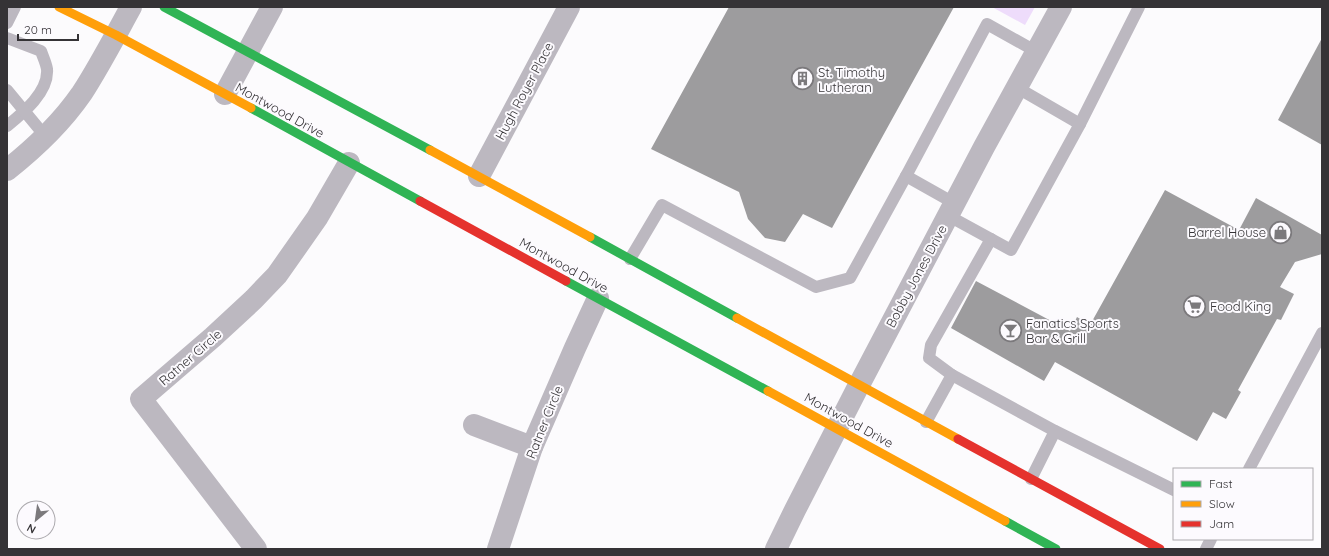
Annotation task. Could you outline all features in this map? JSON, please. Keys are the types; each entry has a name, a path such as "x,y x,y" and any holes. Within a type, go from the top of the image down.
{"main road":[{"name":"Montwood Drive","path":"59,7 116,35 837,428 1050,548"},
{"path":"164,7 479,176 1160,549"}],"street":[{"path":"7,170 45,136 81,93 131,7"},
{"path":"225,94 272,7"},
{"name":"Hugh Royer Place","path":"479,176 569,7"},
{"name":"Bobby Jones Drive","path":"776,549 794,510 951,209 1016,88 1062,7"},
{"name":"Ratner Circle","path":"256,549 141,399 214,337 277,275 316,218 349,163"},
{"name":"Ratner Circle","path":"498,549 532,447 598,298"},
{"path":"474,425 532,447"}],"lane":[{"path":"7,24 15,7"},
{"path":"906,176 991,239 1011,250 1080,124 1139,7"},
{"path":"630,259 662,205 816,287 850,278 987,24 1036,52"},
{"path":"7,38 41,51 47,70 45,86 25,112 7,126"},
{"path":"1016,88 1080,124"},
{"path":"7,90 45,136"},
{"path":"991,239 931,345 929,358 952,375 1055,431 1173,490"},
{"path":"1250,468 1322,333"},
{"path":"926,422 952,375"},
{"path":"1030,479 1055,431"},
{"path":"1206,549 1211,540"}],"shaded area":[{"path":"992,7 1035,7 1025,25"}],"building":[{"name":"St. Timothy Lutheran","path":"729,7 954,7 832,228 803,214 785,242 765,238 748,219 739,192 651,149"},
{"path":"1322,38 1322,145 1278,120"},
{"name":"Food King","path":"1165,190 1239,230 1256,198 1322,235 1322,254 1295,262 1280,287 1294,294 1281,320 1277,319 1238,390 1241,392 1226,419 1213,412 1197,441 1055,362 1044,381 951,328 976,281 1070,331 1077,317 1090,325"}],"traffic: fast":[{"path":"164,7 430,150"},
{"path":"251,108 420,201"},
{"path":"590,237 737,318"},
{"path":"566,281 768,391"},
{"path":"1005,521 1056,549"}],"traffic: slow":[{"path":"59,7 116,35 251,108"},
{"path":"430,150 590,237"},
{"path":"737,318 958,439"},
{"path":"768,391 1005,521"}],"traffic: jam":[{"path":"420,201 566,281"},
{"path":"958,439 1160,549"}],"place":[{"name":"St. Timothy Lutheran","path":"802,79"},
{"name":"Barrel House","path":"1281,232"},
{"name":"Food King","path":"1195,306"},
{"name":"Fanatics Sports Bar & Grill","path":"1011,330"}]}
